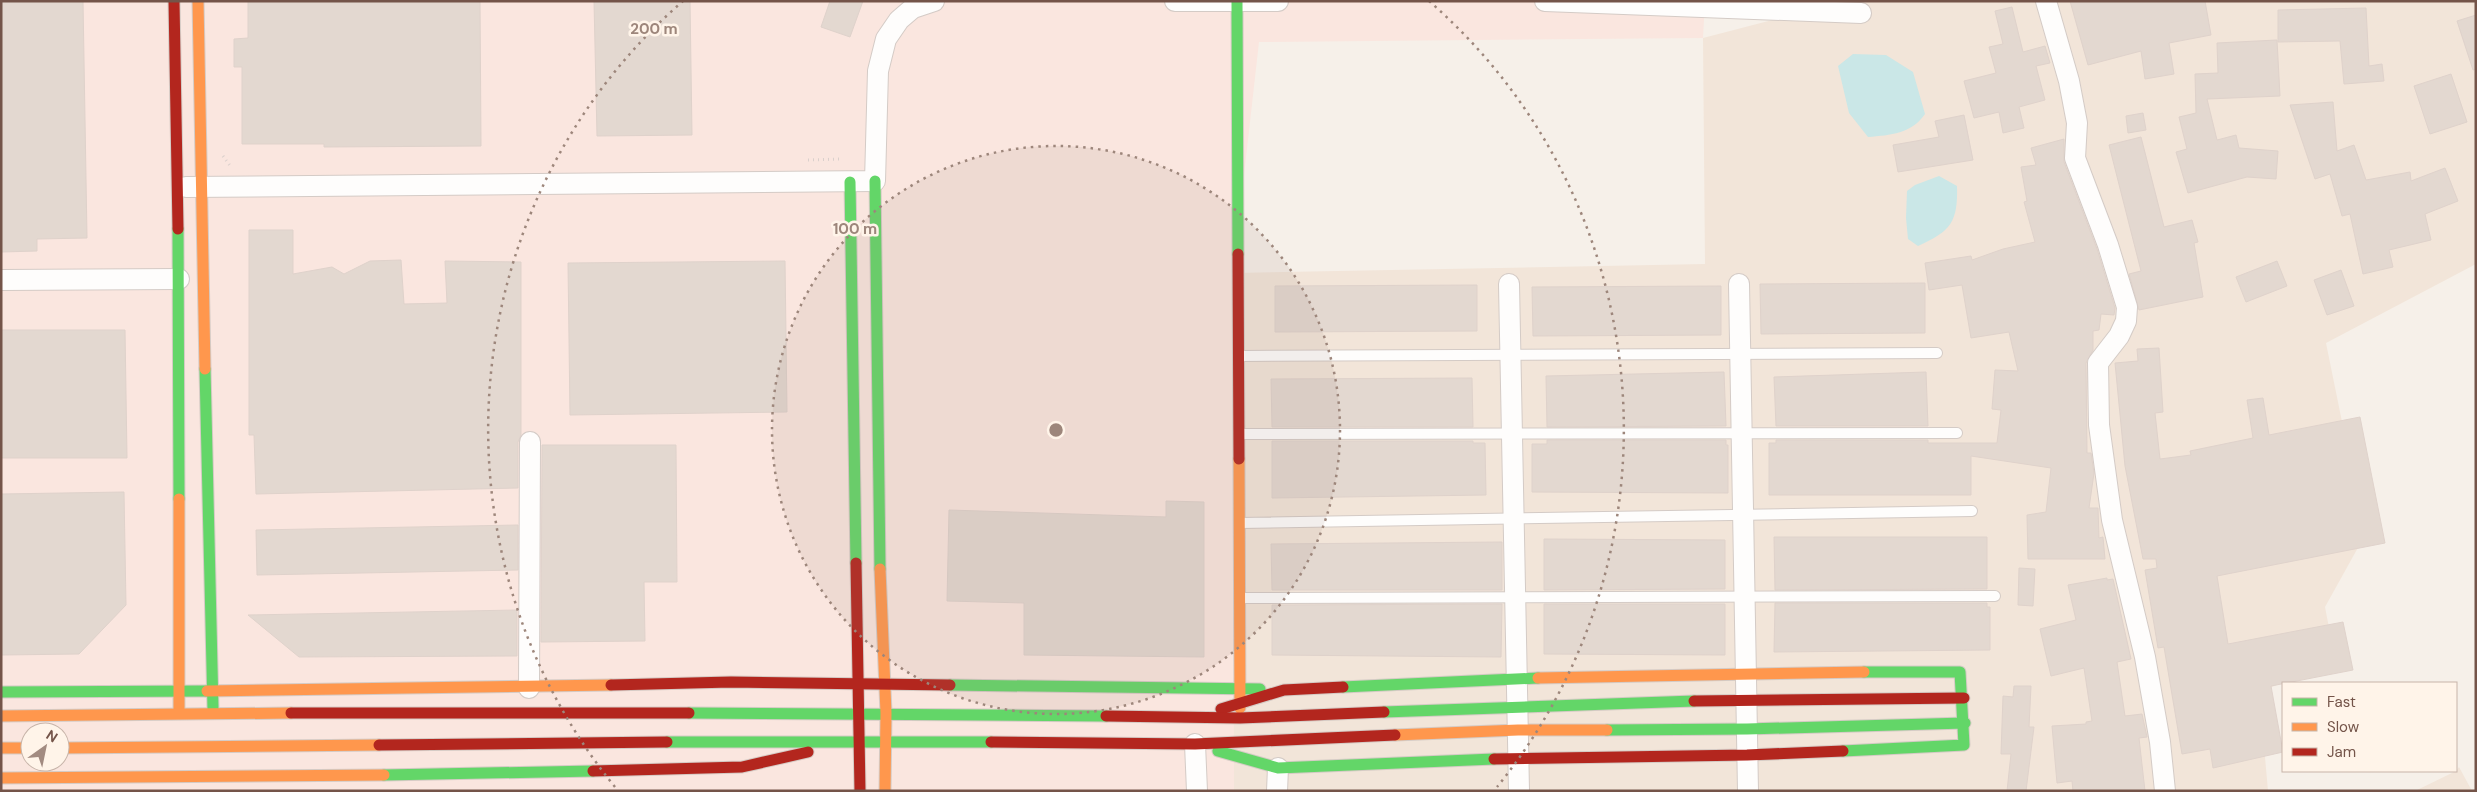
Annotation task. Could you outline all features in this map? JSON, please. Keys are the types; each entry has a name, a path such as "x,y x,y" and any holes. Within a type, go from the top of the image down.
{"street":[{"path":"174,1 178,279 179,791"},
{"path":"198,1 200,187 213,713 213,791"},
{"path":"885,791 886,713 881,622 875,181 878,72 886,39 899,20 913,8 934,1"},
{"path":"1175,1 1278,1"},
{"path":"1545,1 1861,13"},
{"path":"2046,1 2069,81 2077,123 2075,158 2108,246 2127,307 2126,321 2119,336 2098,363 2099,424 2112,520 2145,657 2160,742 2165,791"},
{"path":"1237,2 1240,718"},
{"path":"177,188 875,181"},
{"path":"850,182 855,622 860,713 860,791"},
{"path":"1,280 178,279"},
{"path":"1509,284 1519,791"},
{"path":"1739,284 1748,791"},
{"path":"529,688 530,442"},
{"path":"1,692 529,688 731,682 1284,690 1516,678 1746,673 1960,672 1963,698 1964,745 1747,755 1518,758 1278,768 1195,744"},
{"path":"1195,718 1284,690"},
{"path":"1,716 179,713 886,713 1240,718 1517,706 1746,699 1963,698"},
{"path":"1,778 179,753 213,737 885,740 1195,744 1518,730 1746,729 1964,723"},
{"path":"70,748 179,753 213,776 412,783 742,767 860,740"},
{"path":"1195,744 1197,791"},
{"path":"1,748 20,748"},
{"path":"1277,791 1278,768"}],"lane":[{"path":"1238,356 1937,353"},
{"path":"1239,434 1957,433"},
{"path":"1239,524 1972,511"},
{"path":"1240,598 1995,596"}],"path":[{"path":"220,150 227,164 233,169"},
{"path":"805,160 845,159"}],"shaded area":[{"path":"1,1 1705,1 1703,38 1259,42 1233,273 1234,790 1,791"},
{"path":"1846,1 2476,1 2476,264 2326,343 2365,535 2325,607 2336,664 2252,694 2265,757 2268,791 932,791 1233,273 1705,264 1703,38"},
{"path":"2459,767 2472,791 2415,791 2457,772"}],"water":[{"path":"1853,54 1886,55 1913,72 1925,114 1919,121 1907,130 1868,137 1849,113 1838,66"},
{"path":"1939,176 1957,186 1954,217 1945,230 1918,246 1908,239 1906,218 1907,191 1915,185"}],"building":[{"path":"1,1 83,1 87,238 37,239 37,251 1,252"},
{"path":"248,1 480,1 481,146 324,147 324,144 242,144 242,67 234,67 234,39 248,38"},
{"path":"594,1 690,1 692,135 597,136"},
{"path":"830,1 863,1 850,37 821,27"},
{"path":"2070,1 2205,1 2211,35 2169,43 2174,74 2145,79 2141,51 2088,65"},
{"path":"2012,7 2023,52 2045,46 2050,63 2036,66 2045,100 2019,107 2024,128 2003,133 1999,112 1974,118 1964,81 1996,73 1989,47 2003,44 1995,11"},
{"path":"2366,8 2369,66 2382,64 2384,81 2344,84 2340,41 2278,42 2278,10"},
{"path":"2476,15 2476,69 2473,70 2457,21"},
{"path":"2277,40 2280,96 2207,99 2217,140 2236,135 2239,148 2278,151 2276,179 2247,177 2188,193 2176,152 2187,149 2179,117 2196,113 2195,74 2218,73 2217,43"},
{"path":"2451,74 2467,122 2430,134 2414,86"},
{"path":"2333,102 2337,151 2354,145 2366,180 2410,172 2411,181 2445,168 2458,201 2425,214 2431,240 2389,250 2393,267 2363,274 2350,214 2342,216 2330,174 2315,179 2290,105"},
{"path":"2143,113 2146,130 2128,133 2126,116"},
{"path":"1964,115 1973,160 1898,172 1893,145 1939,137 1935,121"},
{"path":"2141,137 2164,227 2192,220 2198,242 2194,243 2203,297 2139,310 2129,274 2141,271 2109,145"},
{"path":"2064,139 2064,162 2097,249 2115,308 2114,315 2101,314 2099,330 2093,331 2093,350 2086,363 2087,453 2091,453 2094,473 2089,508 2098,508 2099,538 2103,537 2105,559 2028,559 2027,515 2046,512 2051,468 1971,456 1971,495 1769,495 1769,443 1776,443 1776,440 1928,440 1928,443 1997,443 2001,410 1992,409 1995,370 2018,371 2009,332 1971,338 1962,285 1929,290 1925,263 1971,256 1972,260 2003,249 2035,242 2024,202 2027,201 2021,167 2036,165 2031,148"},
{"path":"249,230 293,230 293,274 332,267 344,274 370,261 401,260 404,304 447,303 445,261 521,262 521,435 518,442 518,488 256,494 254,435 249,435"},
{"path":"785,261 787,412 570,415 568,263"},
{"path":"2277,261 2287,286 2246,302 2236,277"},
{"path":"2341,270 2354,306 2327,315 2314,280"},
{"path":"1925,283 1925,333 1761,334 1760,284"},
{"path":"1477,285 1477,331 1275,332 1275,286"},
{"path":"1721,286 1721,335 1533,336 1532,287"},
{"path":"1,330 125,330 127,458 1,458"},
{"path":"2159,348 2163,412 2155,413 2160,459 2191,455 2190,451 2253,438 2247,400 2263,398 2269,435 2360,417 2385,543 2217,576 2228,644 2343,622 2353,670 2292,682 2282,682 2282,684 2271,686 2282,752 2213,768 2210,749 2182,754 2164,647 2158,648 2145,570 2157,568 2156,559 2143,559 2125,466 2115,363 2138,361 2137,349"},
{"path":"1724,372 1726,426 1547,427 1546,376"},
{"path":"1926,372 1928,426 1776,426 1774,377"},
{"path":"1472,378 1473,427 1272,427 1271,379"},
{"path":"1547,440 1726,440 1726,445 1728,445 1728,493 1532,492 1532,444 1547,444"},
{"path":"1272,441 1473,441 1473,443 1485,443 1486,495 1272,498"},
{"path":"542,445 676,445 677,582 644,582 645,641 541,642"},
{"path":"124,492 126,605 79,654 1,655 1,494"},
{"path":"1166,501 1204,502 1204,657 1024,655 1024,603 947,601 949,510 1166,517"},
{"path":"518,525 518,570 257,575 256,530"},
{"path":"1774,537 1987,537 1987,589 1775,590"},
{"path":"1544,539 1725,540 1725,589 1544,590"},
{"path":"1502,542 1502,590 1272,590 1271,544"},
{"path":"2019,568 2035,569 2033,606 2018,605"},
{"path":"2107,578 2107,580 2113,579 2131,659 2117,662 2125,716 2142,714 2147,737 2139,738 2145,791 2073,791 2072,781 2057,783 2052,726 2086,724 2086,722 2092,721 2084,668 2051,676 2040,629 2076,620 2068,585"},
{"path":"1775,603 1987,603 1987,607 1990,607 1990,650 1774,652"},
{"path":"1502,604 1501,657 1272,655 1272,605"},
{"path":"1544,604 1725,604 1725,655 1544,654"},
{"path":"517,610 517,656 299,657 248,615"},
{"path":"2014,686 2031,686 2029,727 2034,727 2026,791 2007,791 2011,754 2001,754 2003,696 2013,697"}],"traffic: fast":[{"path":"1237,2 1238,254"},
{"path":"875,181 880,569"},
{"path":"850,182 856,563"},
{"path":"178,229 179,499"},
{"path":"205,369 213,709"},
{"path":"1843,751 1964,745 1960,672 1864,672"},
{"path":"1343,687 1538,678"},
{"path":"950,685 1260,689"},
{"path":"1,692 207,691"},
{"path":"1384,712 1694,701"},
{"path":"689,713 1106,716"},
{"path":"1607,730 1747,729 1965,723"},
{"path":"667,742 991,742"},
{"path":"1218,751 1278,768 1494,759"},
{"path":"384,775 593,771"}],"traffic: slow":[{"path":"198,1 205,369"},
{"path":"1239,459 1240,708"},
{"path":"179,499 179,710"},
{"path":"880,569 886,713 885,791"},
{"path":"1538,678 1864,672"},
{"path":"207,691 611,685"},
{"path":"1,716 291,713"},
{"path":"1395,735 1518,730 1607,730"},
{"path":"70,748 379,745"},
{"path":"1,748 20,748"},
{"path":"1,778 384,775"}],"traffic: jam":[{"path":"174,1 178,229"},
{"path":"1238,254 1239,459"},
{"path":"856,563 860,791"},
{"path":"611,685 731,682 950,685"},
{"path":"1221,709 1284,690 1343,687"},
{"path":"1694,701 1964,698"},
{"path":"1106,716 1240,718 1384,712"},
{"path":"291,713 689,713"},
{"path":"991,742 1195,744 1395,735"},
{"path":"379,745 667,742"},
{"path":"1494,759 1747,755 1843,751"},
{"path":"593,771 742,767 808,752"}]}
